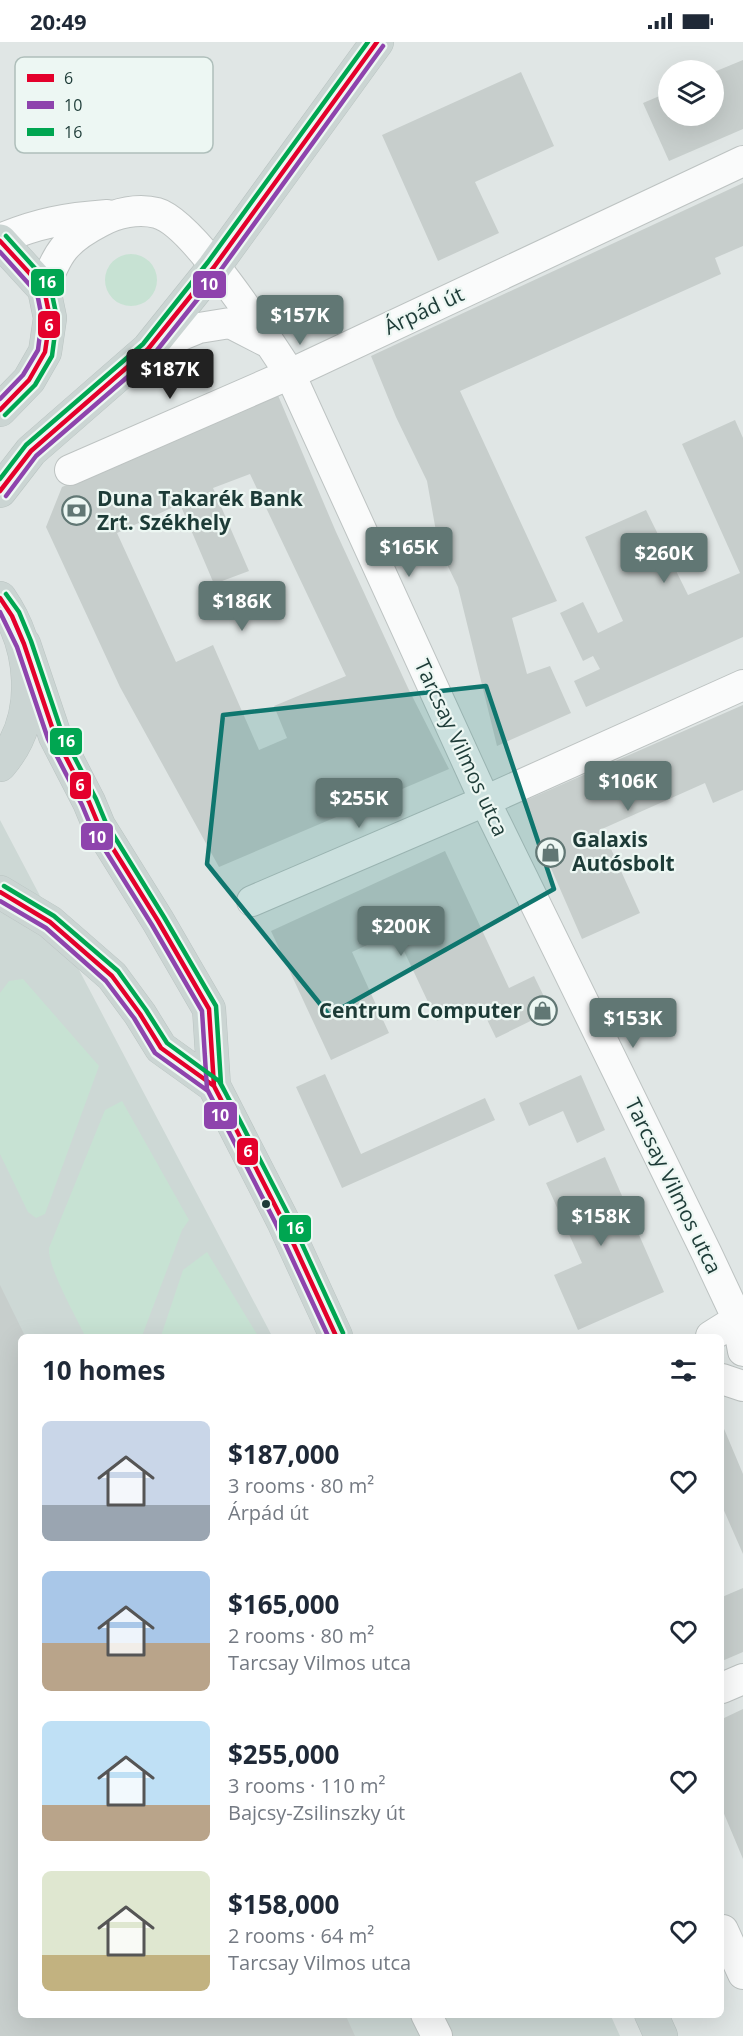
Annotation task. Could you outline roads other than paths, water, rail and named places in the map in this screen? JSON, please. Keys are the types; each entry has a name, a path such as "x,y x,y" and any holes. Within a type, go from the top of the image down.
{"main road":[{"path":"0,491 31,451 148,349 214,267 377,42"},
{"path":"0,240 44,289 50,318 45,352 29,380 0,410"},
{"path":"0,598 12,616 24,644 55,736 99,826 209,1009 214,1086 283,1221 335,1334"},
{"path":"0,765 7,756 23,722 29,683 24,644"},
{"path":"0,892 50,922 112,976 161,1048 214,1086"},
{"path":"653,2018 661,2036"}],"street":[{"name":"Árpád út","path":"70,470 290,374 743,161"},
{"name":"Tarcsay Vilmos utca","path":"0,240 31,226 69,217 135,212 158,213 174,223 214,267 270,344 290,374 485,801 740,1317 743,1351"},
{"name":"Tarcsay Vilmos utca","path":"44,289 61,250 84,230 113,215"},
{"path":"148,349 199,328 231,324 270,344"},
{"path":"252,901 485,801 743,685"},
{"path":"714,1334 740,1317"},
{"path":"724,1380 743,1386"},
{"path":"724,1687 743,1679"},
{"path":"724,1932 743,1974"},
{"path":"428,2018 437,2036"}],"place":[{"name":"Duna Takarék Bank Zrt. Székhely","path":"76,511"},
{"name":"Galaxis Autósbolt","path":"551,852"},
{"name":"Centrum Computer","path":"543,1011"}]}
